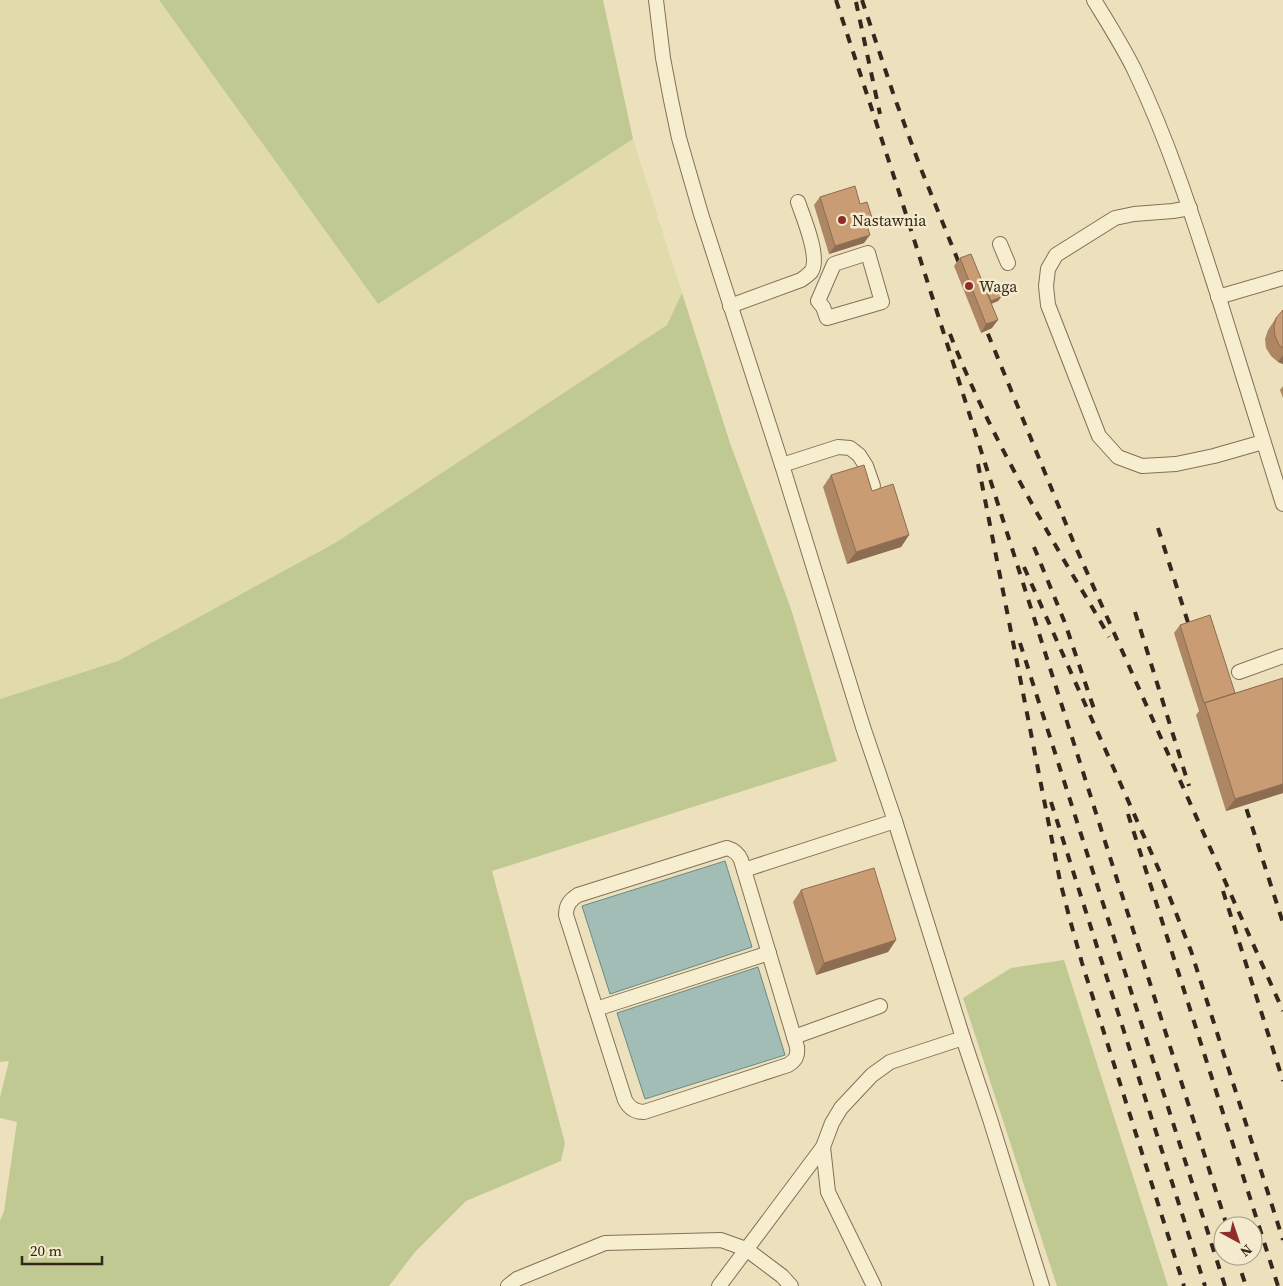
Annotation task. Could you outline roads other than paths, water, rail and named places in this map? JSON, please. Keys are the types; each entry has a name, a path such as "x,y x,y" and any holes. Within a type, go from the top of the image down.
{"lane":[{"path":"656,0 663,58 679,138 701,214 1042,1286"},
{"path":"1094,0 1133,68 1153,112 1190,208 1283,504"},
{"path":"730,306 801,280 811,272 814,256 798,202"},
{"path":"1190,208 1115,218 1056,255 1048,270 1046,286 1048,305 1098,436 1118,457 1142,466 1176,464 1214,456 1263,442"},
{"path":"1000,244 1008,264"},
{"path":"868,253 882,302 827,318 823,307 818,301 826,284 834,264 868,253"},
{"path":"811,272 826,284"},
{"path":"1218,298 1283,278"},
{"path":"782,465 838,447 850,448 859,455 866,466 873,486"},
{"path":"1239,672 1283,656"},
{"path":"744,870 895,821"},
{"path":"727,848 733,849 738,855 744,870 797,1047 798,1053 796,1058 788,1065 644,1112 639,1112 628,1105 625,1100 566,915 566,909 572,898 578,894 727,848"},
{"path":"596,1009 769,953"},
{"path":"794,1037 880,1006"},
{"path":"719,1286 822,1147 840,1108 872,1074 890,1062 963,1038"},
{"path":"822,1147 828,1192 874,1286"},
{"path":"508,1286 517,1279 605,1243 721,1240 746,1249 782,1276 791,1286"}],"water":[{"path":"725,861 752,947 610,994 582,906"},
{"path":"758,967 785,1055 645,1099 617,1013"}],"railway":[{"path":"836,0 898,189 1224,1216"},
{"path":"862,0 921,169 963,273"},
{"path":"856,2 880,114"},
{"path":"981,317 1073,541 1283,1011"},
{"path":"950,334 974,391 1001,447 1109,637"},
{"path":"978,464 1060,881 1082,963 1184,1286"},
{"path":"1158,528 1192,635"},
{"path":"1034,547 1065,623 1094,709"},
{"path":"1024,567 1159,870 1191,951 1283,1240"},
{"path":"1135,612 1189,786"},
{"path":"1020,643 1225,1286"},
{"path":"1241,792 1283,923"},
{"path":"1051,802 1205,1286"},
{"path":"1128,814 1278,1286"},
{"path":"1223,891 1283,1081"},
{"path":"1239,1266 1246,1286"}],"place":[{"name":"Nastawnia","path":"842,220"},
{"name":"Waga","path":"969,286"}]}
